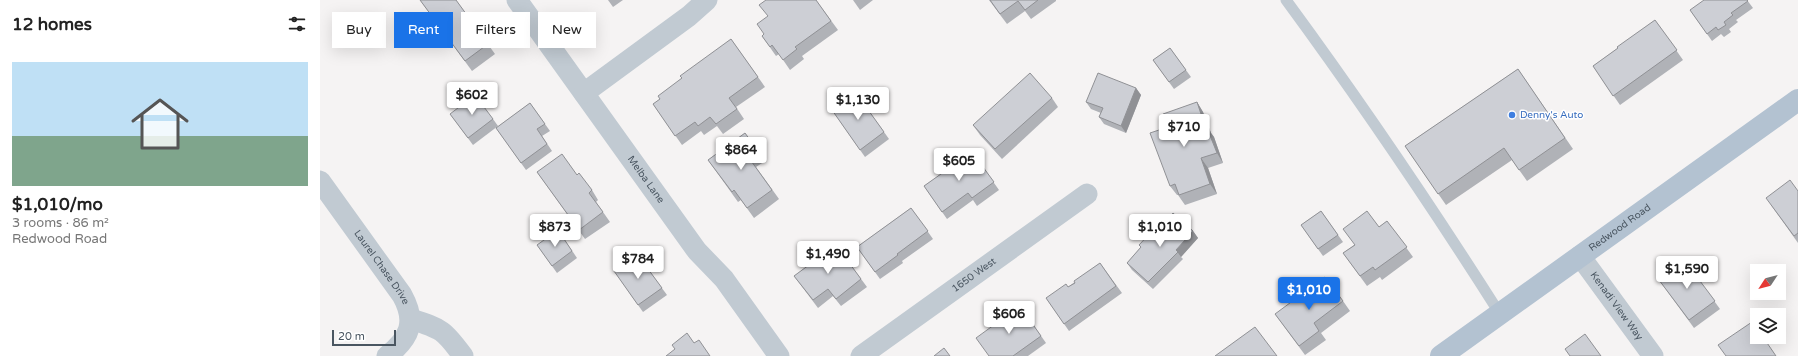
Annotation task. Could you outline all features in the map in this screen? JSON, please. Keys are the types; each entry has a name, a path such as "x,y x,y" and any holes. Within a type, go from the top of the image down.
{"main road":[{"name":"Redwood Road","path":"1441,356 1798,100"}],"street":[{"name":"Melba Lane","path":"516,0 697,251 724,279 779,356"},
{"path":"584,93 689,16 707,0"},
{"name":"Laurel Chase Drive","path":"320,181 402,295 409,307 411,319 408,333 400,345 387,356"},
{"name":"1650 West","path":"861,356 1087,194"},
{"name":"Kenadi View Way","path":"1580,256 1653,356"},
{"path":"411,319 436,327 447,335 463,356"}],"lane":[{"path":"1286,0 1352,90 1438,216 1500,314"}],"building":[{"path":"420,0 456,0 465,12 461,12 461,48 483,48 465,61 453,45 453,12 429,12"},
{"path":"766,0 816,0 831,21 795,47 797,49 783,60 772,45 770,47 762,36 764,34 757,24 768,16 759,5"},
{"path":"990,0 1038,0 1025,10 1018,1 1000,14"},
{"path":"1704,0 1748,1 1731,13 1733,15 1724,22 1726,25 1718,30 1716,27 1707,34 1690,10"},
{"path":"1655,20 1677,50 1613,96 1593,66"},
{"path":"731,39 758,77 729,98 737,109 716,124 710,117 698,126 695,122 675,136 653,104 660,99 658,96 682,78 680,76"},
{"path":"1170,48 1186,70 1169,82 1153,60"},
{"name":"Denny's Auto","path":"1518,69 1565,138 1519,170 1504,148 1438,194 1405,146"},
{"path":"1030,73 1052,98 995,149 973,125"},
{"path":"1098,73 1136,88 1121,126 1099,117 1103,108 1086,102"},
{"path":"856,93 884,132 860,150 832,110"},
{"path":"475,95 493,119 468,138 450,114"},
{"path":"1197,102 1205,126 1191,133 1207,128 1217,153 1201,158 1210,184 1179,195 1175,184 1170,186 1150,133 1168,127 1163,114"},
{"path":"530,103 545,124 537,129 547,144 521,163 496,128"},
{"path":"745,133 758,151 749,158 772,190 747,208 734,190 732,192 708,160"},
{"path":"972,152 994,182 972,198 968,193 942,212 924,186"},
{"path":"562,154 577,175 579,173 592,190 589,193 603,212 579,230 537,172"},
{"path":"1790,180 1798,191 1798,233 1794,236 1766,198"},
{"path":"911,208 928,231 875,272 857,247"},
{"path":"1321,211 1338,235 1318,249 1301,225"},
{"path":"1367,211 1379,227 1387,221 1407,247 1375,270 1373,267 1360,276 1343,253 1355,245 1343,229"},
{"path":"1173,213 1193,231 1176,250 1178,252 1148,282 1127,263 1141,247 1139,245 1153,230 1156,232"},
{"path":"558,230 572,251 552,266 537,245"},
{"path":"836,245 861,279 836,299 828,289 813,300 794,276"},
{"path":"637,254 662,288 638,305 614,271"},
{"path":"1685,261 1715,301 1689,320 1659,280"},
{"path":"1100,263 1116,286 1064,324 1046,298 1066,284 1068,287 1075,283 1074,281"},
{"path":"1325,277 1343,301 1314,323 1319,331 1299,346 1275,314"},
{"path":"1020,306 1041,336 1013,356 989,356 976,338"},
{"path":"1750,323 1750,344 1768,344 1776,356 1726,356 1718,345"},
{"path":"1255,327 1277,356 1215,356"},
{"path":"687,333 694,343 699,340 710,356 666,356 675,349 672,345"},
{"path":"1585,334 1601,356 1570,356 1565,349"},
{"path":"944,348 950,356 934,356"}],"place":[{"name":"Denny's Auto","path":"1512,115"}]}
